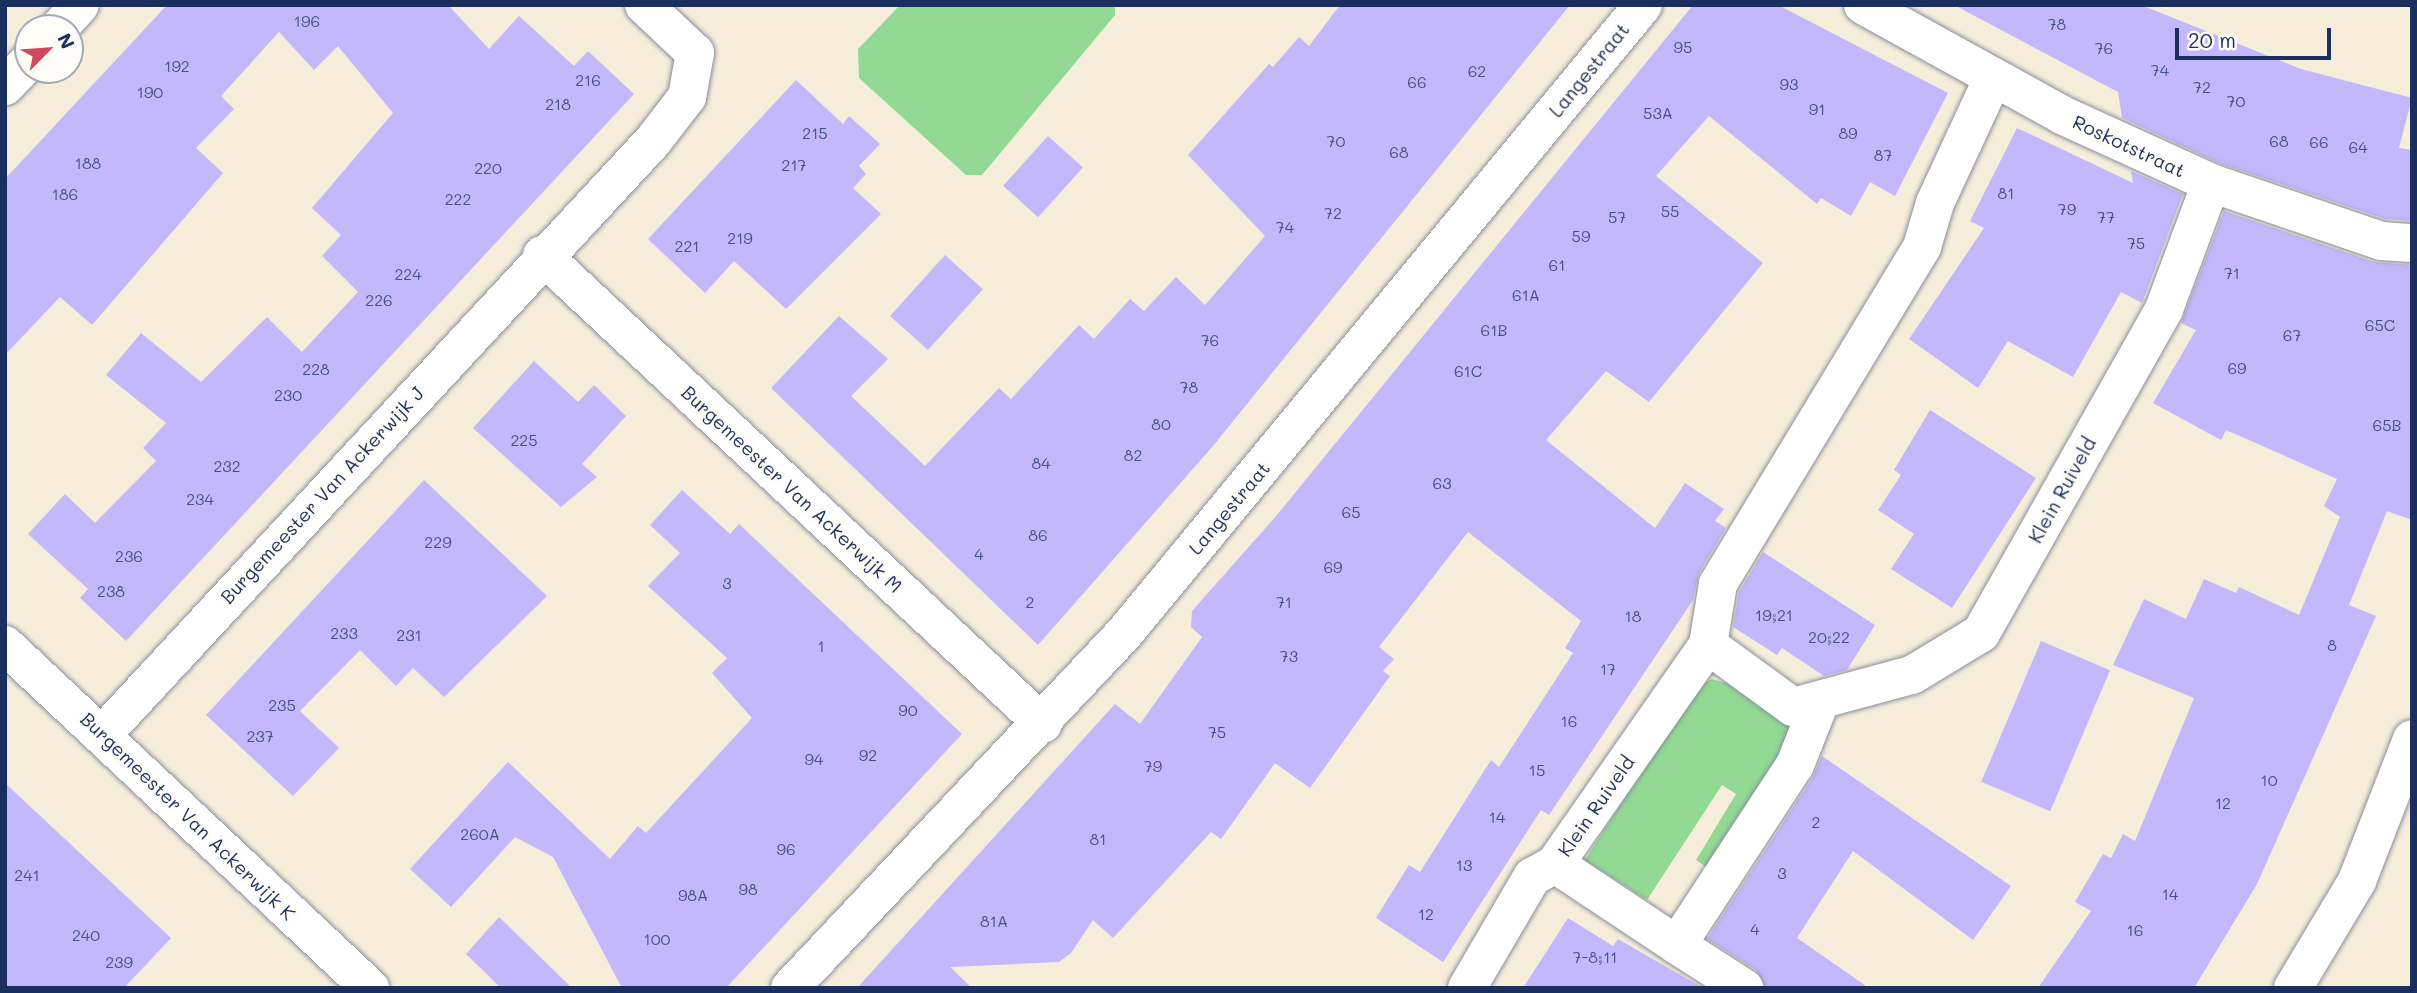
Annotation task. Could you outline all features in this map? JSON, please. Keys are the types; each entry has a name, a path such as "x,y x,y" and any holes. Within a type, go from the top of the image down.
{"street":[{"name":"Burgemeester Van Ackerwijk J","path":"102,735 542,255 653,141 687,97 695,53 645,5"},
{"name":"Langestraat","path":"790,988 1042,724 1231,505 1643,5"},
{"name":"Roskotstraat","path":"1863,5 2062,115 2211,183 2381,241 2412,243"},
{"name":"Klein Ruiveld","path":"1467,988 1532,877 1556,864 1708,645 1717,584 1922,247 1935,203 1993,78"},
{"name":"Klein Ruiveld","path":"1708,645 1793,707 1820,702 1912,675 1981,633 2164,309 2211,183"},
{"name":"Burgemeester Van Ackerwijk M","path":"542,255 1042,724"},
{"name":"Burgemeester Van Ackerwijk K","path":"5,645 370,988"},
{"path":"1677,945 1795,765 1820,702"},
{"path":"2293,988 2357,881 2412,739"},
{"name":"Klein Ruiveld","path":"1556,864 1744,988"}],"green space":[{"path":"900,5 1115,5 1115,15 982,175 966,175 859,78 858,49"},
{"path":"1712,679 1726,683 1795,731 1709,869 1696,860 1736,794 1722,785 1647,900 1585,860 1695,688"}],"building":[{"path":"167,5 448,5 489,49 519,16 574,66 588,51 634,94 126,641 80,598 88,589 28,534 65,494 95,523 156,461 143,448 166,423 106,375 141,333 201,382 267,317 302,352 358,292 322,256 341,235 312,208 393,113 338,46 314,70 279,32 221,96 234,109 196,148 223,173 92,325 60,297 5,355 5,179"},
{"path":"1340,5 1570,5 1213,446 1038,645 771,388 839,316 888,359 851,396 925,466 999,388 1011,399 1079,325 1094,339 1130,299 1144,311 1176,277 1205,305 1265,236 1188,155 1269,64 1273,67 1299,37 1309,46"},
{"path":"1693,5 1778,5 1948,93 1895,196 1870,182 1851,216 1821,198 1817,204 1709,116 1656,176 1763,263 1649,402 1606,371 1546,440 1655,528 1685,483 1724,509 1715,521 1726,528 1699,573 1693,600 1549,815 1541,810 1443,962 1376,918 1409,865 1420,872 1491,760 1499,767 1573,653 1565,648 1581,621 1468,532 1379,647 1394,659 1383,671 1390,676 1310,788 1275,763 1221,839 1211,832 1113,938 1093,920 1071,953 1059,962 950,967 972,988 857,988 1115,704 1140,724 1202,637 1191,627 1192,611 1277,515"},
{"path":"1954,5 2141,5 2301,69 2412,98 2399,148 2412,150 2412,221 2385,219 2219,163 2122,118 2118,92"},
{"path":"796,80 843,124 849,116 880,144 859,166 866,174 853,188 881,214 786,309 734,261 705,293 648,239"},
{"path":"2017,128 2133,183 2131,171 2183,194 2142,303 2121,292 2073,377 2008,341 1978,388 1909,339 1984,228 1970,221"},
{"path":"1048,136 1083,167 1038,217 1003,186"},
{"path":"2224,211 2374,262 2412,265 2412,520 2387,511 2349,605 2376,616 2257,884 2194,988 2038,988 2091,911 2075,902 2103,854 2111,858 2123,834 2135,841 2194,698 2113,665 2144,599 2186,619 2204,579 2236,593 2239,587 2299,615 2340,517 2324,506 2337,479 2226,430 2221,440 2153,403 2196,330 2181,323"},
{"path":"945,255 983,289 928,350 890,316"},
{"path":"534,361 578,402 594,385 626,416 582,464 597,477 561,507 473,428"},
{"path":"1930,410 2036,478 1952,608 1891,569 1914,534 1878,510 1901,475 1894,470"},
{"path":"424,480 547,596 444,697 413,668 396,686 360,650 300,711 339,748 293,796 206,715"},
{"path":"682,490 730,534 739,524 962,734 726,988 622,988 553,857 515,837 451,907 410,869 508,762 610,859 638,826 646,833 752,718 712,673 727,658 648,586 680,553 650,525"},
{"path":"1763,552 1875,625 1847,670 1824,676 1782,648 1777,655 1733,627 1739,592"},
{"path":"2041,641 2110,670 2050,811 1981,782"},
{"path":"1822,756 2011,886 1973,940 1853,851 1797,938 1869,988 1766,988 1756,970 1707,939 1813,777"},
{"path":"5,783 171,938 124,988 5,988"},
{"path":"499,917 572,988 501,988 466,954"},
{"path":"1568,918 1613,946 1618,939 1703,988 1523,988"}]}
